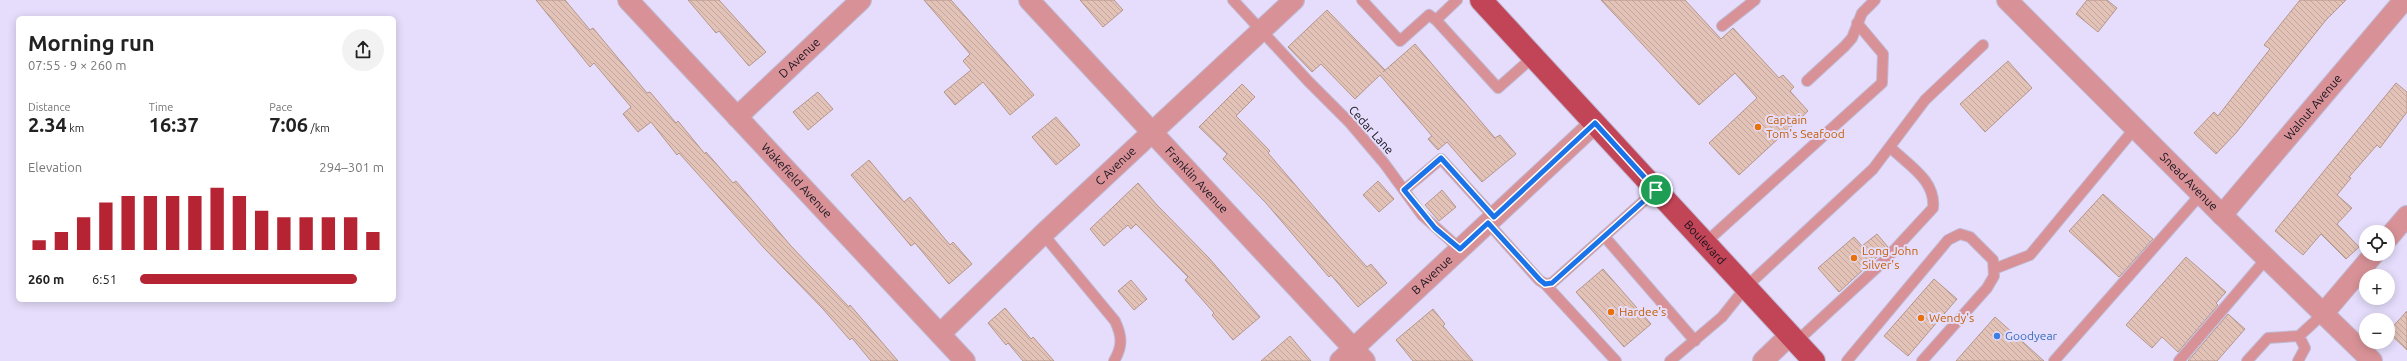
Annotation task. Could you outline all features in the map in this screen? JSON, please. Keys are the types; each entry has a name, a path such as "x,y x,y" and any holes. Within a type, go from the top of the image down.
{"main road":[{"name":"Boulevard","path":"1481,0 1814,361"}],"street":[{"name":"Wakefield Avenue","path":"628,0 965,361"},
{"name":"D Avenue","path":"737,117 861,0"},
{"name":"Franklin Avenue","path":"1029,0 1353,357"},
{"name":"C Avenue","path":"940,334 1043,234 1294,0"},
{"name":"Walnut Avenue","path":"2222,215 2404,0"},
{"name":"Snead Avenue","path":"2013,2 2200,194 2372,361"},
{"name":"B Avenue","path":"1353,357 1460,249 1595,123"},
{"path":"2395,230 2407,216"},
{"path":"2323,314 2368,261"},
{"path":"1763,361 1793,338"}],"lane":[{"name":"Cedar Lane","path":"1234,0 1309,82 1350,123 1435,228 1460,249"},
{"path":"1362,0 1400,41 1430,15 1498,88 1533,57"},
{"path":"1436,20 1457,0"},
{"path":"1722,26 1755,0"},
{"path":"1807,81 1852,38 1862,13 1875,0"},
{"path":"1705,243 1882,83 1883,54 1857,23"},
{"path":"1670,361 1722,317 1746,288 1874,169 1925,100 1983,45"},
{"path":"1994,269 2030,255 2135,128"},
{"path":"1793,338 1884,261 1933,208 1934,196 1929,184 1890,147"},
{"path":"1404,190 1441,158 1545,284 1616,361"},
{"path":"1545,284 1552,283 1656,190"},
{"path":"2054,361 2200,194"},
{"path":"1043,234 1115,321 1121,333 1122,344 1114,361"},
{"path":"1847,361 1948,240 1960,234 1970,238 1993,260 1994,276 1987,288 1922,361"},
{"path":"1604,236 1695,341"},
{"path":"2179,361 2266,259"},
{"path":"2247,361 2268,338 2299,336 2323,314"},
{"path":"2298,361 2305,348 2299,336"}],"building":[{"path":"536,0 565,0 590,30 593,28 647,93 650,92 676,123 678,121 705,154 706,152 733,183 736,181 791,246 849,307 850,305 898,361 871,361 852,338 850,340 823,309 764,248 679,153 677,155 651,122 638,132 623,114 631,107 594,63 590,67"},
{"path":"688,0 719,0 766,52 749,66 719,31 716,33"},
{"path":"924,0 951,0 1034,95 1010,115 983,82 955,105 944,92 971,70 963,61 970,54"},
{"path":"1080,0 1114,0 1123,10 1103,27"},
{"path":"1601,0 1685,0 1721,39 1733,28 1779,78 1783,75 1794,87 1790,91 1808,111 1739,175 1709,143 1757,98 1735,73 1699,105"},
{"path":"2087,0 2107,0 2117,8 2098,32 2076,14"},
{"path":"2300,0 2346,0 2326,20 2236,133 2216,154 2194,133 2214,112 2218,116 2270,49 2264,45"},
{"path":"1327,10 1385,70 1383,72 1415,44 1495,138 1500,135 1516,154 1482,182 1447,142 1438,150 1428,139 1432,136 1380,75 1355,99 1321,64 1312,72 1288,47"},
{"path":"2008,61 2032,88 1985,132 1960,104"},
{"path":"2396,83 2407,92 2407,112 2380,148 2377,145 2349,177 2351,178 2337,195 2352,208 2337,224 2359,247 2346,259 2321,234 2303,255 2275,231"},
{"path":"1242,84 1255,97 1236,116 1270,151 1268,153 1367,267 1371,264 1387,283 1358,307 1331,275 1329,277 1266,203 1223,159 1227,154 1199,127"},
{"path":"818,92 833,109 808,130 793,112"},
{"path":"1056,117 1080,145 1056,165 1032,137"},
{"path":"869,160 904,202 910,197 950,245 953,242 972,264 949,284 915,243 911,246 851,175"},
{"path":"1378,181 1394,199 1379,212 1363,195"},
{"path":"1138,183 1157,205 1209,258 1260,317 1233,340 1212,315 1214,313 1185,280 1188,277 1136,224 1131,229 1128,225 1104,246 1090,229"},
{"path":"1442,190 1456,207 1439,221 1425,205"},
{"path":"2103,194 2153,239 2119,277 2069,231"},
{"name":"Long John Silver's","path":"1877,234 1888,247 1839,292 1818,268 1854,237 1862,246"},
{"path":"2186,257 2226,292 2216,303 2218,305 2178,352 2162,337 2152,348 2126,325"},
{"path":"1603,269 1651,324 1624,347 1576,292"},
{"name":"Wendy's","path":"1934,279 1957,299 1908,356 1884,336"},
{"path":"1131,280 1147,299 1134,310 1118,291"},
{"path":"1005,308 1031,339 1033,337 1054,361 1023,361 1008,343 1006,345 988,323"},
{"path":"1433,309 1445,324 1443,326 1473,361 1413,361 1396,340"},
{"path":"2407,311 2407,350 2395,339 2395,324"},
{"path":"2228,314 2245,329 2217,361 2188,361"},
{"name":"Goodyear","path":"1995,317 2044,361 1956,361"},
{"path":"1290,336 1311,361 1261,361"}],"place":[{"name":"Captain Tom's Seafood","path":"1758,127"},
{"name":"Long John Silver's","path":"1854,258"},
{"name":"Hardee's","path":"1611,312"},
{"name":"Wendy's","path":"1921,318"},
{"name":"Goodyear","path":"1997,336"}],"route":[{"path":"1595,123 1656,190 1552,283 1545,284 1488,223 1460,249 1422,215 1404,190 1441,158 1494,217 1595,123"}]}
